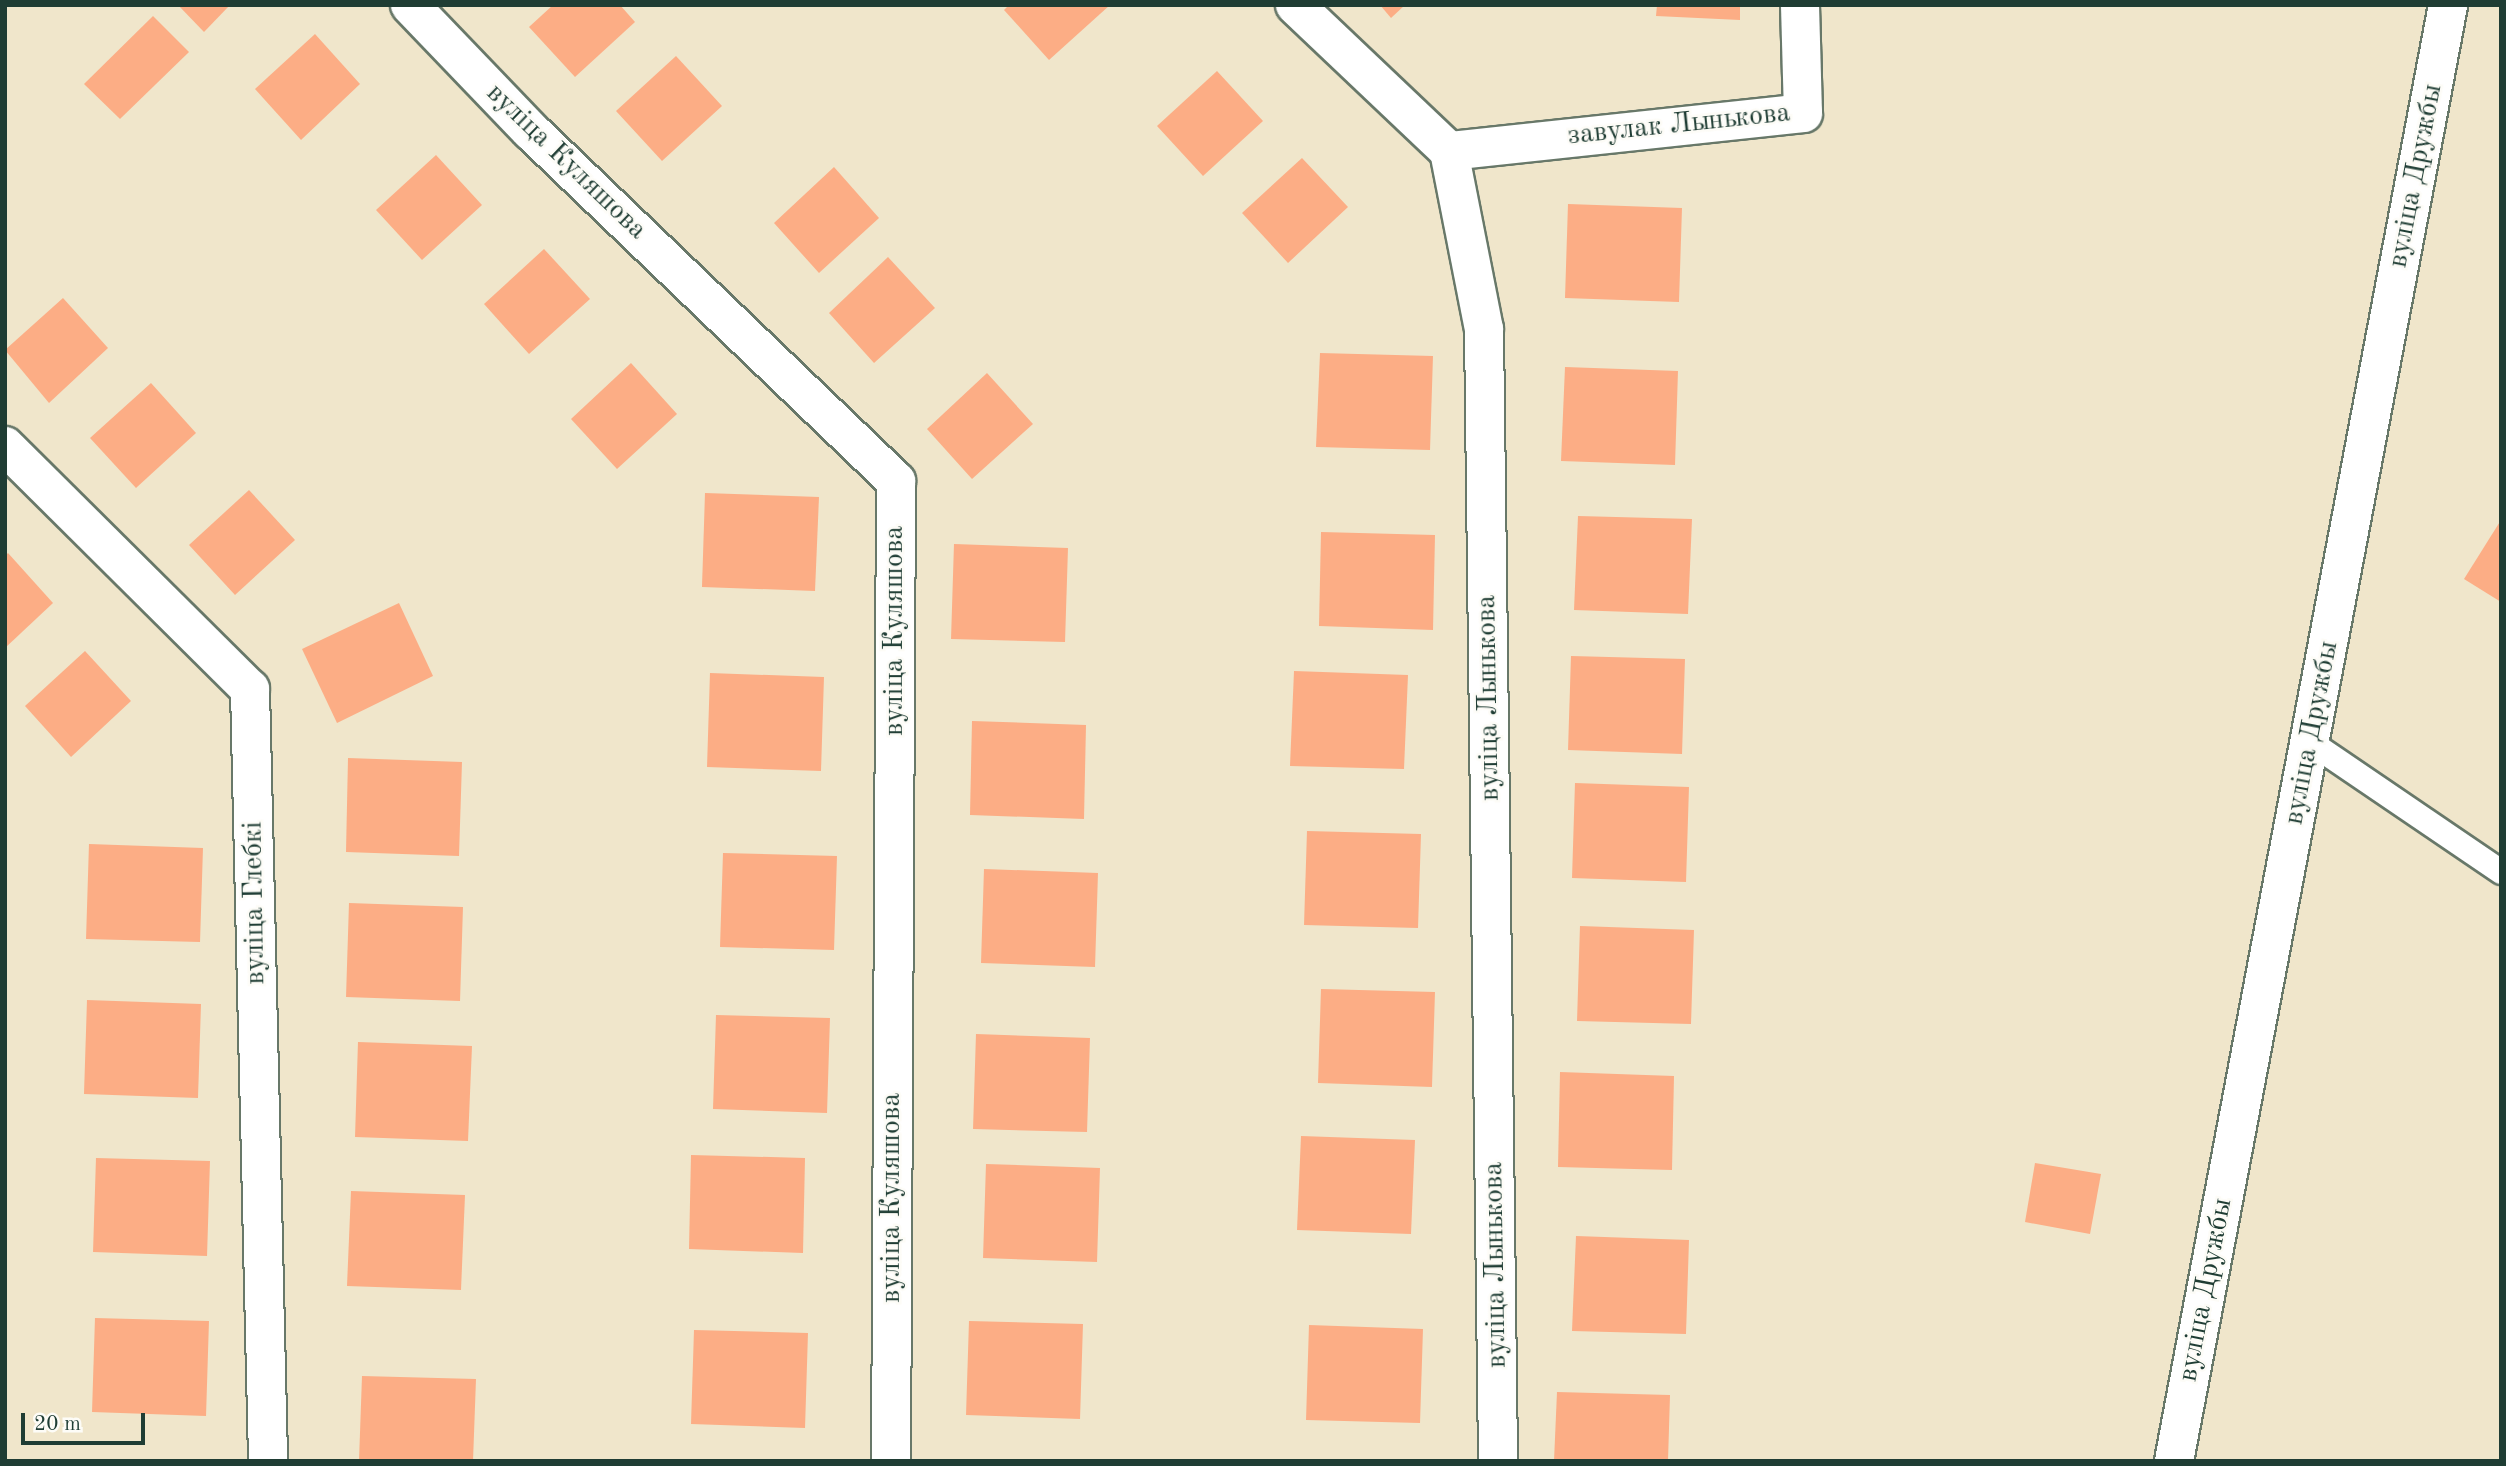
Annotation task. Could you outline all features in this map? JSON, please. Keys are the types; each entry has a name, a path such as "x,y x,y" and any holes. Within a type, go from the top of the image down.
{"street":[{"name":"вуліца Куляшова","path":"410,5 531,131 896,481 891,1461"},
{"path":"1295,5 1449,151"},
{"name":"завулак Лынькова","path":"1449,151 1803,113 1800,5"},
{"name":"вуліца Дружбы","path":"2174,1461 2448,5"},
{"name":"вуліца Лынькова","path":"1449,151 1484,329 1498,1461"},
{"name":"вуліца Глебкі","path":"5,446 250,689 268,1461"}],"lane":[{"path":"2311,742 2501,872"}],"building":[{"path":"178,5 230,5 204,32"},
{"path":"553,5 620,5 635,22 575,77 529,27"},
{"path":"1009,5 1110,5 1049,60 1004,10"},
{"path":"1380,5 1405,5 1391,18"},
{"path":"1657,5 1740,5 1740,20 1656,16"},
{"path":"153,16 189,52 120,119 84,84"},
{"path":"315,34 360,84 301,140 255,89"},
{"path":"676,56 722,106 662,161 616,111"},
{"path":"1217,71 1263,121 1203,176 1157,126"},
{"path":"436,155 482,205 422,260 376,210"},
{"path":"1302,158 1348,207 1288,263 1242,213"},
{"path":"834,167 879,218 819,273 774,223"},
{"path":"1568,204 1682,208 1679,302 1565,298"},
{"path":"544,249 590,299 529,354 484,304"},
{"path":"888,257 935,308 874,363 829,313"},
{"path":"63,298 108,348 49,403 5,350"},
{"path":"1320,353 1433,356 1430,450 1316,447"},
{"path":"631,363 677,414 617,469 571,419"},
{"path":"1565,367 1678,371 1675,465 1561,461"},
{"path":"987,373 1033,424 972,479 927,429"},
{"path":"151,383 196,433 136,488 90,438"},
{"path":"249,490 295,540 235,595 189,545"},
{"path":"705,493 819,497 815,591 702,587"},
{"path":"1578,516 1692,519 1688,614 1574,610"},
{"path":"2501,520 2501,602 2464,579"},
{"path":"1321,532 1435,535 1433,630 1319,626"},
{"path":"954,544 1068,548 1065,642 951,639"},
{"path":"8,553 53,603 5,648 5,556"},
{"path":"399,603 433,676 337,723 302,649"},
{"path":"85,651 131,701 71,757 25,706"},
{"path":"1571,656 1685,659 1682,754 1568,750"},
{"path":"1294,671 1408,675 1404,769 1290,766"},
{"path":"710,673 824,677 821,771 707,767"},
{"path":"972,721 1086,725 1084,819 970,815"},
{"path":"348,758 462,762 459,856 346,852"},
{"path":"1575,783 1689,787 1686,882 1572,878"},
{"path":"1307,831 1421,834 1418,928 1304,925"},
{"path":"89,844 203,848 200,942 86,939"},
{"path":"723,853 837,856 834,950 720,947"},
{"path":"984,869 1098,873 1095,967 981,963"},
{"path":"349,903 463,907 460,1001 346,997"},
{"path":"1580,926 1694,930 1691,1024 1577,1021"},
{"path":"1321,989 1435,992 1432,1087 1318,1083"},
{"path":"87,1000 201,1004 198,1098 84,1094"},
{"path":"716,1015 830,1018 827,1113 713,1109"},
{"path":"976,1034 1090,1038 1087,1132 973,1129"},
{"path":"358,1042 472,1046 468,1141 355,1137"},
{"path":"1560,1072 1674,1076 1672,1170 1558,1167"},
{"path":"1301,1136 1415,1140 1411,1234 1297,1230"},
{"path":"691,1155 805,1158 803,1253 689,1249"},
{"path":"96,1158 210,1161 207,1256 93,1252"},
{"path":"2035,1163 2101,1174 2090,1234 2025,1222"},
{"path":"986,1164 1100,1168 1097,1262 983,1258"},
{"path":"351,1191 465,1195 461,1290 347,1286"},
{"path":"1576,1236 1689,1240 1686,1334 1572,1331"},
{"path":"95,1318 209,1321 206,1416 92,1412"},
{"path":"969,1321 1083,1324 1080,1419 966,1415"},
{"path":"1309,1325 1423,1329 1420,1423 1306,1420"},
{"path":"694,1330 808,1333 805,1428 691,1424"},
{"path":"362,1376 476,1379 473,1461 359,1461"},
{"path":"1557,1392 1670,1395 1668,1461 1554,1461"}]}
